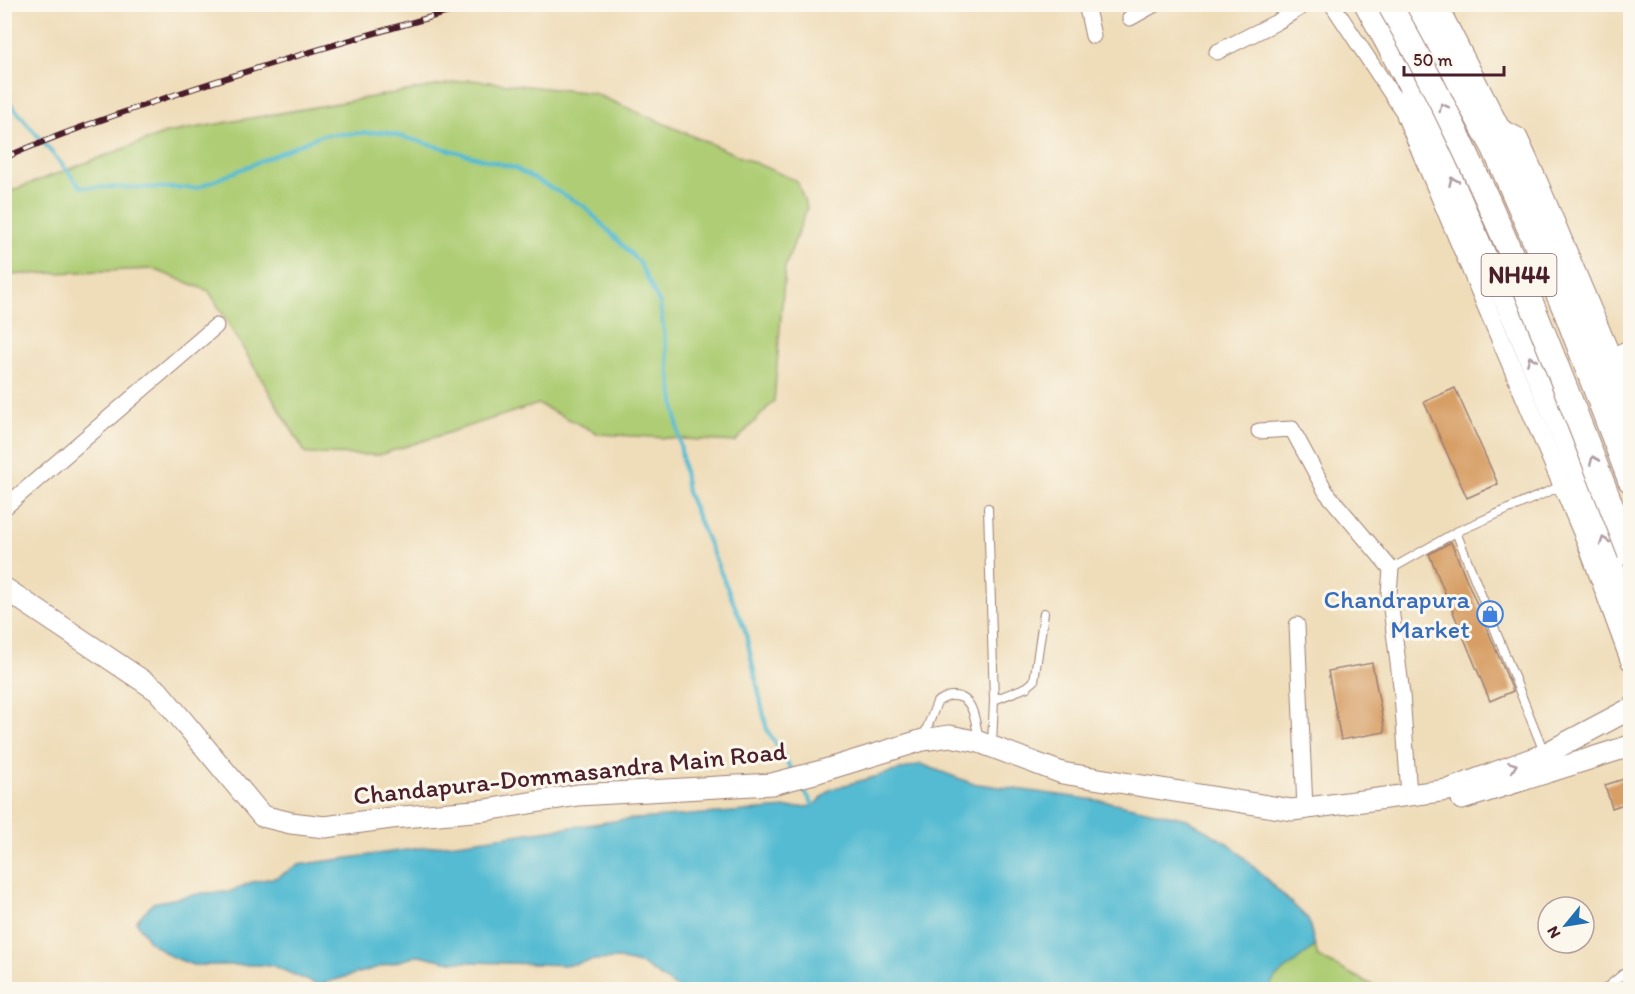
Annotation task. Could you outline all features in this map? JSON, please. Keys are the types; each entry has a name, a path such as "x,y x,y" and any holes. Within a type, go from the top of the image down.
{"highway":[{"name":"NH44","path":"1389,4 1458,135 1488,201 1547,341 1630,554"},
{"name":"NH44","path":"1415,4 1494,148 1566,312 1630,482"}],"main road":[{"path":"1365,4 1409,86 1518,330 1589,500 1625,618"},
{"path":"1436,4 1519,167 1630,438"},
{"path":"1589,500 1630,482"},
{"name":"Chandapura-Dommasandra Main Road","path":"4,588 158,690 262,816 291,823 325,827 391,818 486,810 578,795 772,784 923,741 950,736 986,744 1062,773 1299,809 1448,790 1545,754 1630,709"},
{"path":"1299,809 1327,816 1355,816 1447,803 1630,746"}],"street":[{"path":"1086,4 1093,36"},
{"path":"1130,18 1155,4"},
{"path":"1217,52 1277,22 1306,4"},
{"path":"1332,4 1406,116 1599,573 1625,618 1630,661"},
{"path":"1406,116 1409,86"},
{"path":"1498,127 1518,137 1630,400"},
{"path":"4,508 216,326"},
{"path":"1612,356 1630,347"},
{"path":"1260,431 1292,429 1326,492 1391,568 1389,593 1402,694 1409,795"},
{"path":"1297,625 1299,809"}],"lane":[{"path":"1391,568 1456,532 1563,485"},
{"path":"986,744 994,700 988,508"},
{"path":"1456,532 1545,754"},
{"path":"994,700 1027,687 1034,681 1044,614"},
{"path":"923,741 937,702 950,696 963,698 971,706 986,744"},
{"path":"1606,988 1623,974 1630,972"}],"green space":[{"path":"470,80 593,93 797,181 807,208 785,267 774,401 735,442 599,434 538,404 379,455 306,454 209,291 153,269 5,275 5,193 166,133"},
{"path":"1315,946 1318,957 1380,989 1263,990 1269,975"}],"water":[{"path":"921,764 971,783 1110,802 1187,819 1232,846 1308,919 1315,946 1274,979 1268,990 680,990 643,965 619,959 594,960 568,965 445,961 420,955 318,985 271,965 193,965 170,956 149,941 136,921 153,903 203,893 229,892 252,882 278,877 298,865 622,820 814,806 831,789"}],"building":[{"path":"1455,388 1498,484 1467,498 1424,402"},
{"path":"1451,542 1513,691 1490,701 1429,554"},
{"path":"1372,663 1385,732 1341,740 1328,671"},
{"path":"1630,777 1630,802 1612,808 1605,785"}],"waterway":[{"path":"4,96 81,187 197,188 322,135 385,132 515,168 584,206 639,262 660,304 687,492 745,630 767,730 793,772"},
{"path":"800,784 814,806"}],"railway":[{"path":"4,158 87,125 209,83 477,4"}],"place":[{"name":"Chandrapura Market","path":"1490,614"}]}
